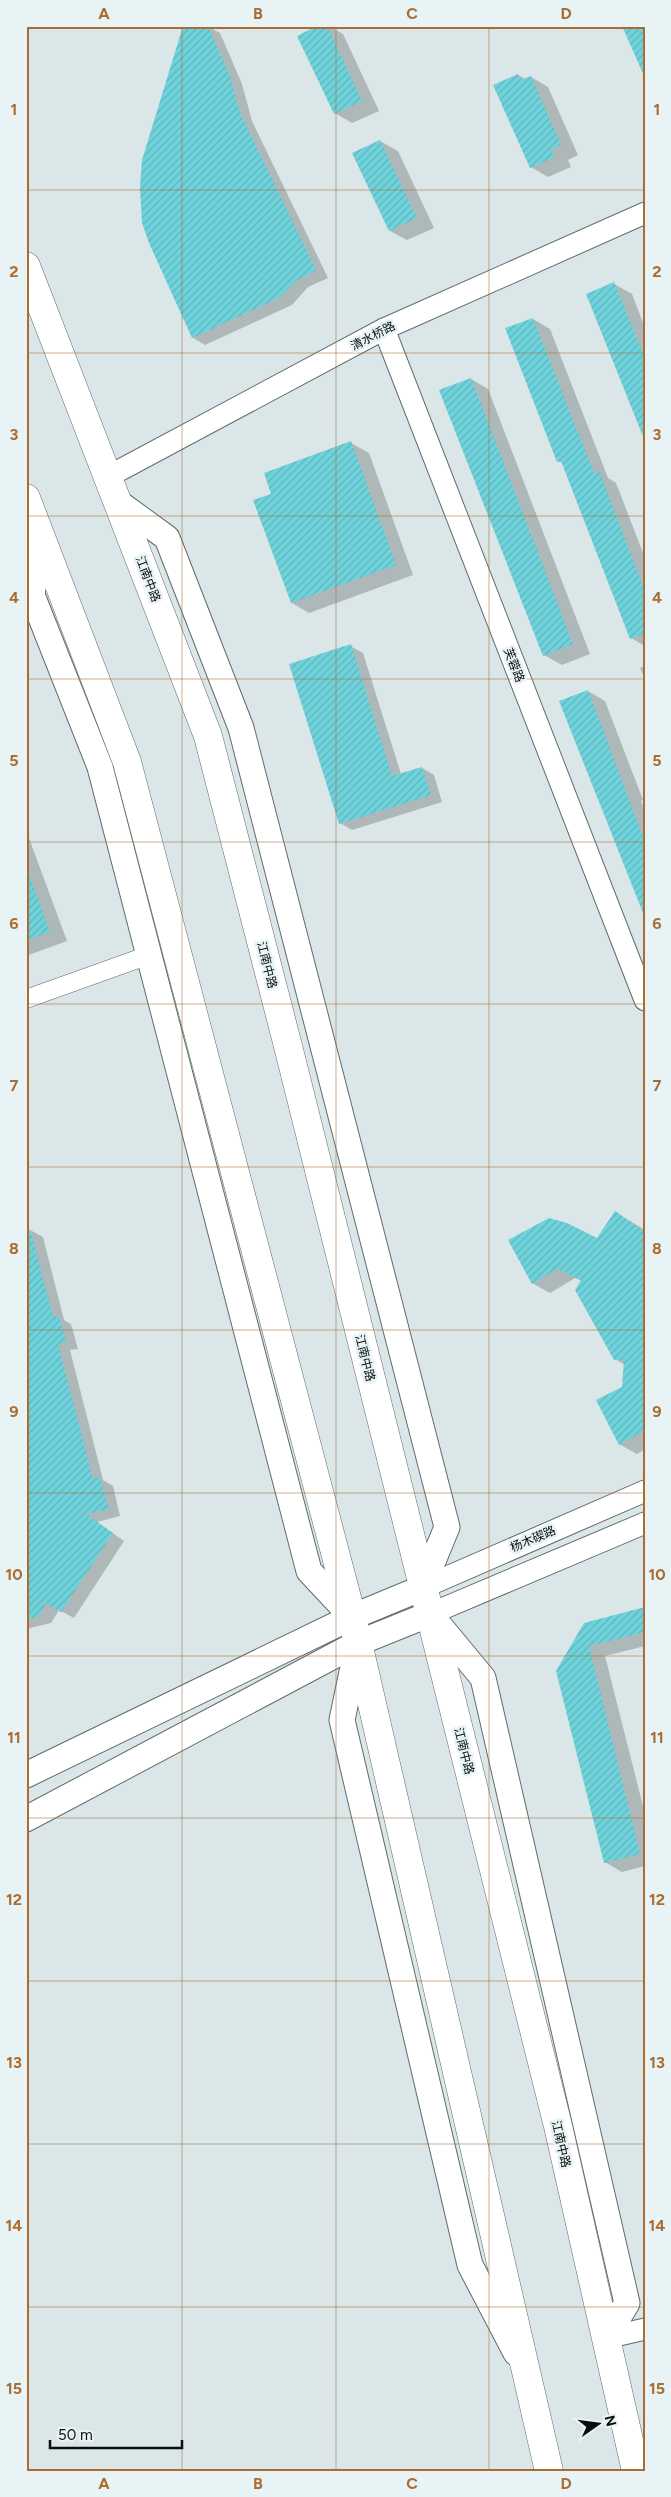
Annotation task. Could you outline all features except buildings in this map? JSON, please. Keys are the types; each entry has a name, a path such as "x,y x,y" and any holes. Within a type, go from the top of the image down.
{"main road":[{"name":"江南中路","path":"26,266 109,476 208,736 289,1050 558,2126 636,2471"},
{"path":"26,1775 352,1617 422,1588 447,1527 241,728 168,538 119,503"},
{"path":"28,506 127,762 352,1617 549,2471"},
{"path":"41,537 32,595 100,767 309,1571 352,1617"},
{"path":"26,1819 358,1643 430,1614 483,1678 627,2303 606,2338"}],"street":[{"name":"清水桥路","path":"109,476 384,329 645,213"},
{"name":"芙蓉路","path":"384,329 645,1000"},
{"path":"26,999 150,955"},
{"name":"杨木碶路","path":"422,1588 645,1491"},
{"path":"430,1614 645,1523"},
{"path":"606,2338 645,2329"}]}
